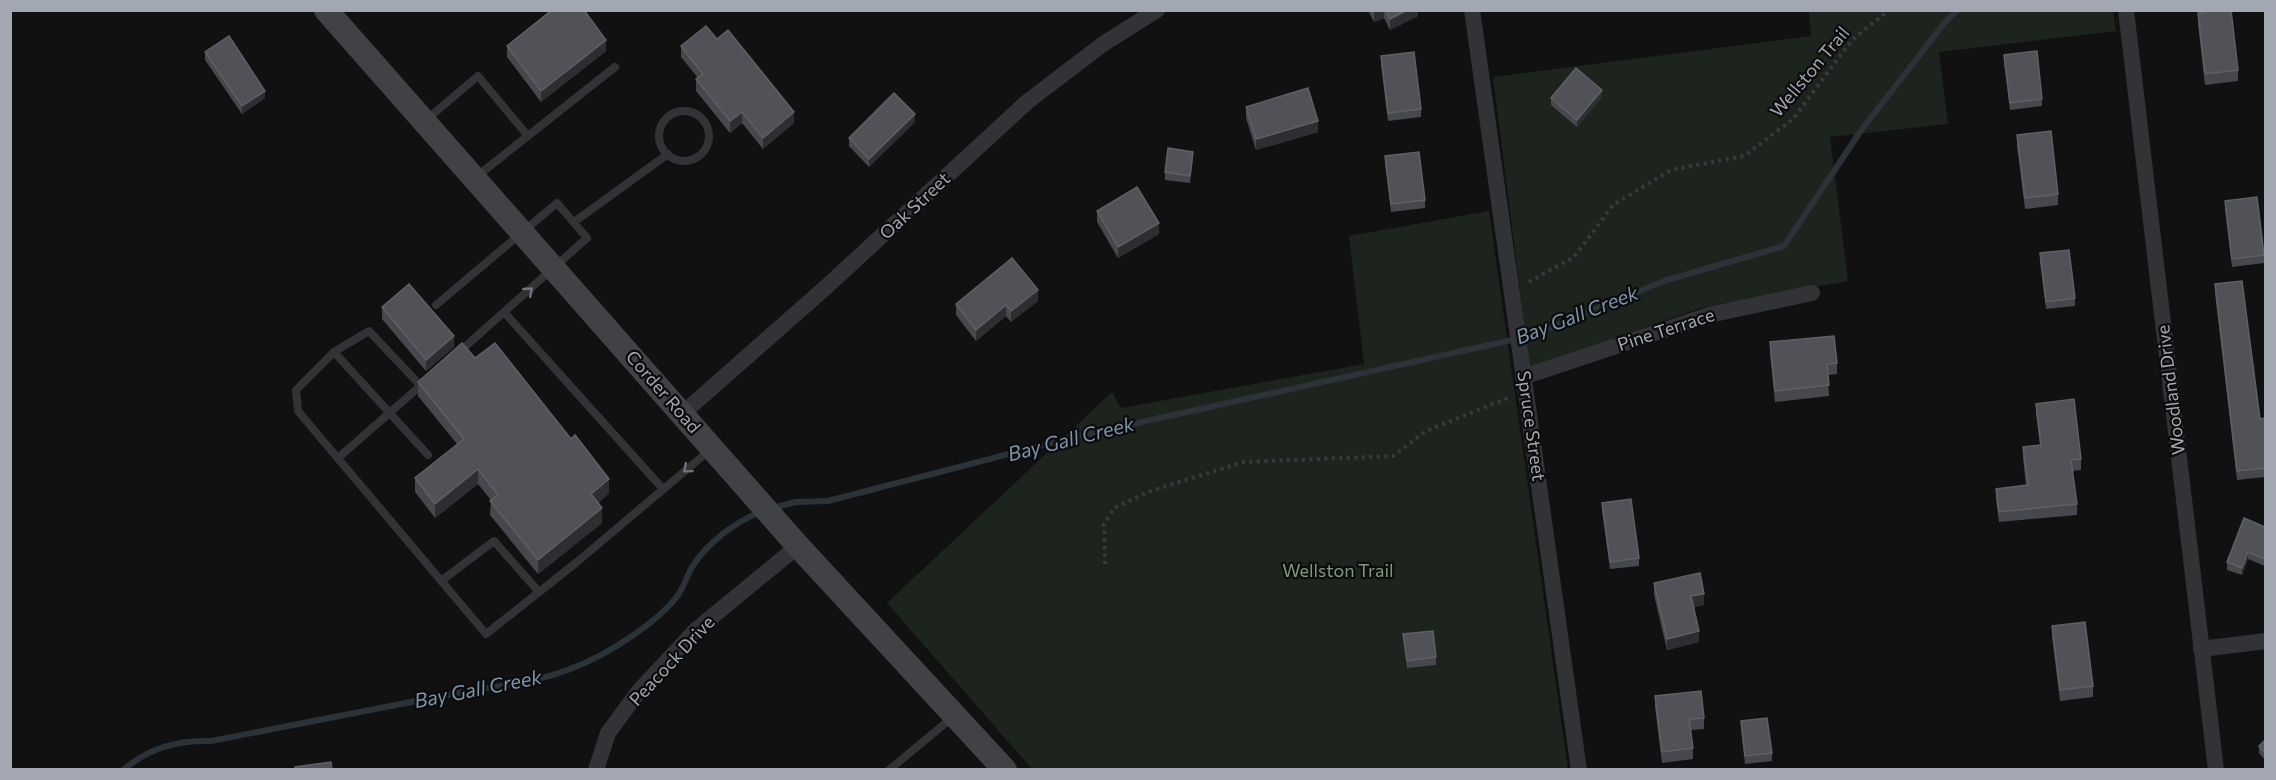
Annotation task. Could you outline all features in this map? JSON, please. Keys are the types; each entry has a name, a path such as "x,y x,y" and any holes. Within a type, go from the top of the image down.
{"street":[{"name":"Corder Road","path":"326,10 798,546 1005,770"},
{"name":"Oak Street","path":"682,414 825,288 1028,102 1103,44 1157,10"},
{"name":"Spruce Street","path":"1472,10 1579,770"},
{"name":"Woodland Drive","path":"2126,10 2216,770"},
{"name":"Pine Terrace","path":"1524,378 1709,315 1812,293"},
{"name":"Peacock Drive","path":"596,770 608,733 639,691 696,630 798,546"},
{"path":"2201,649 2265,641"}],"lane":[{"path":"474,179 615,67"},
{"path":"424,122 478,76 528,136"},
{"path":"687,111 702,118 709,134 705,150 699,156 683,161 668,154 660,141 662,126 666,119 672,114 687,111"},
{"path":"574,222 668,154"},
{"path":"436,305 557,203 587,238 454,356"},
{"path":"504,312 663,489"},
{"path":"421,386 369,331 334,352 296,390 298,411 486,634 712,448"},
{"path":"334,352 428,455"},
{"path":"338,458 438,371"},
{"path":"441,581 494,541 539,592"},
{"path":"889,770 954,716"},
{"path":"901,760 908,770"}],"path":[{"name":"Wellston Trail","path":"1514,300 1574,257 1613,205 1671,170 1744,156 1793,119 1852,40 1889,10"},
{"path":"1105,564 1104,524 1114,508 1148,492 1243,462 1393,456 1426,431 1472,411 1524,378"}],"green space":[{"path":"1809,11 2113,11 2116,31 1939,52 1948,124 1830,137 1848,281 1700,308 1530,369 1493,77 1811,36"},
{"name":"Wellston Trail","path":"1489,211 1568,769 1032,769 887,603 1112,392 1121,408 1364,364 1349,236"}],"building":[{"path":"552,10 584,10 606,40 541,91 507,46"},
{"path":"1386,10 1407,10 1390,19"},
{"path":"2231,10 2238,70 2205,74 2198,13"},
{"path":"706,26 717,39 728,30 794,112 763,138 742,112 730,121 696,79 703,74 681,46"},
{"path":"229,36 265,91 242,106 205,52"},
{"path":"2037,51 2042,99 2010,103 2004,55"},
{"path":"1414,52 1421,109 1388,113 1381,56"},
{"path":"1576,68 1602,90 1577,120 1551,98"},
{"path":"1308,88 1318,121 1256,139 1246,107"},
{"path":"894,93 915,114 869,159 849,138"},
{"path":"2051,131 2058,194 2025,198 2017,135"},
{"path":"1168,148 1193,152 1190,176 1165,172"},
{"path":"1419,152 1425,200 1391,204 1385,156"},
{"path":"1137,187 1159,223 1118,247 1097,211"},
{"path":"2257,197 2264,255 2232,259 2225,201"},
{"path":"2069,250 2075,298 2046,302 2040,253"},
{"path":"1012,258 1038,290 1011,311 1006,305 976,330 956,304"},
{"path":"2242,281 2260,419 2265,418 2265,468 2237,471 2215,284"},
{"path":"409,284 454,336 426,360 382,307"},
{"path":"1834,336 1837,363 1827,364 1829,385 1775,391 1770,342"},
{"path":"462,343 475,358 495,343 571,439 575,435 609,479 591,494 602,508 538,560 490,501 498,495 478,469 435,504 415,478 464,439 418,382"},
{"path":"2074,399 2081,459 2071,460 2077,504 1999,512 1996,489 2028,485 2023,447 2041,445 2036,404"},
{"path":"1631,499 1639,558 1610,562 1602,503"},
{"path":"2244,518 2265,527 2265,559 2248,552 2242,568 2227,562"},
{"path":"1700,573 1704,594 1691,596 1699,631 1667,639 1654,583"},
{"path":"2085,622 2093,686 2060,690 2052,626"},
{"path":"1433,631 1436,657 1407,661 1403,634"},
{"path":"1701,691 1704,718 1689,719 1693,748 1662,752 1655,696"},
{"path":"1767,718 1772,753 1745,756 1741,721"},
{"path":"2265,740 2265,753 2259,746"},
{"path":"331,762 332,770 295,770 295,767"}],"waterway":[{"name":"Bay Gall Creek","path":"772,508 796,502 828,501 1074,437 1530,336 1664,281 1784,246 1860,132 1946,21 1958,10"},
{"name":"Bay Gall Creek","path":"123,770 143,756 175,744 211,741 551,676 571,669 615,647 657,617 678,595 692,567 706,549 732,527 762,511"}]}
